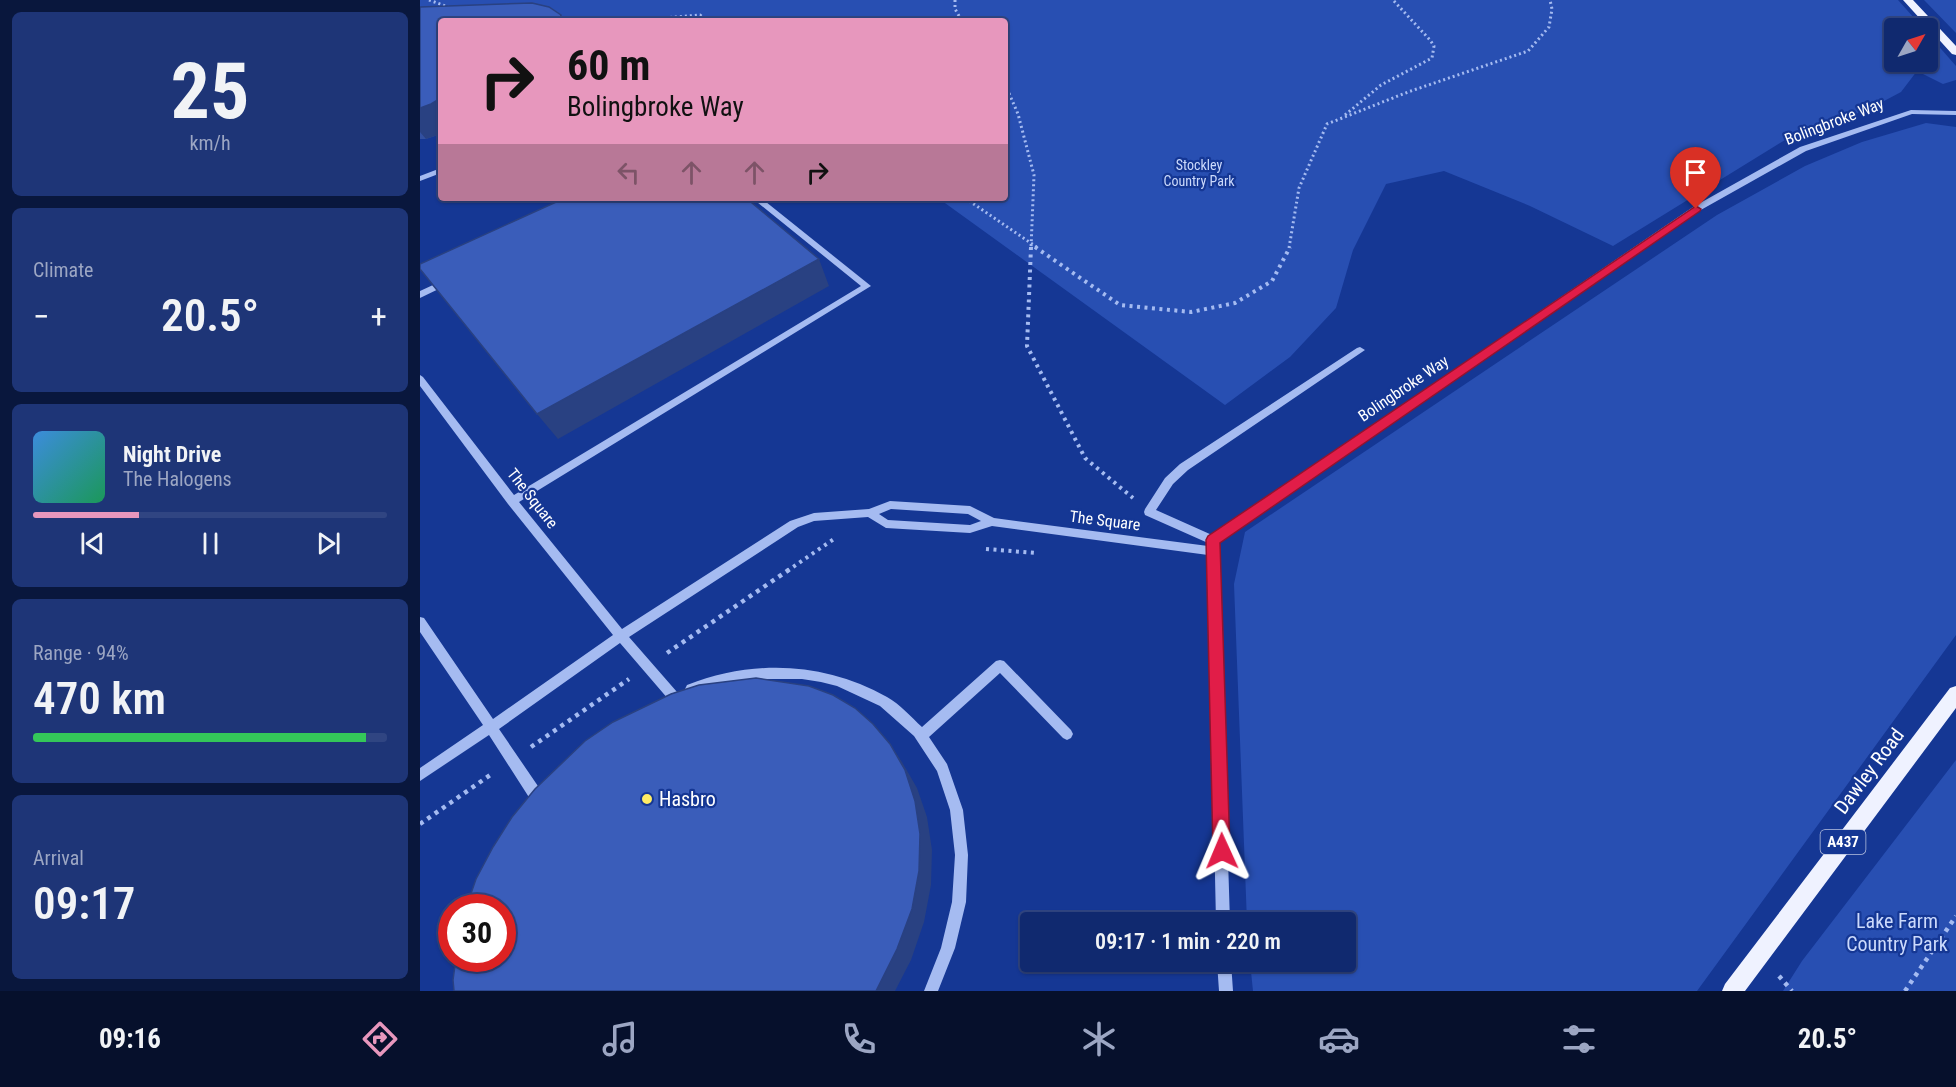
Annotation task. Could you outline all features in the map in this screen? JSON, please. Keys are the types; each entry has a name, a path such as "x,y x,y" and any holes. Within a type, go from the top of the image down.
{"main road":[{"path":"1908,0 1956,52"},
{"name":"Dawley Road","path":"1732,991 1956,694"}],"street":[{"name":"Bolingbroke Way","path":"1213,546 1696,209 1803,149 1911,112 1956,113"},
{"path":"420,179 438,171"},
{"path":"512,501 867,286 760,201"},
{"path":"420,296 450,280"},
{"path":"1223,912 1216,567 1213,546 1149,512 1177,473 1360,351"},
{"name":"The Square","path":"420,379 512,501 668,698 730,678 762,673 794,673 824,677 878,698 902,715 922,735 939,760 952,789 960,821 963,856 961,894 953,933 930,991"},
{"name":"The Square","path":"420,775 621,636 794,524 814,517 870,513 890,504 970,510 992,522 1213,546"},
{"name":"The Square","path":"870,513 886,524 970,529 992,522"},
{"path":"420,622 537,797"},
{"path":"922,735 1000,665 1067,734"},
{"path":"1225,972 1226,991"}],"path":[{"path":"429,0 458,9"},
{"path":"955,0 955,9 960,18"},
{"path":"1342,117 1381,85 1427,62 1434,53 1434,46 1430,40 1393,0"},
{"path":"968,201 1120,305 1191,312 1235,303 1272,281 1291,244 1299,188 1327,124 1528,51 1549,27 1552,9 1550,0"},
{"path":"664,18 700,15 704,18"},
{"path":"1008,91 1018,114 1034,175 1027,346 1085,458 1149,512"},
{"path":"979,548 1038,553"},
{"path":"1905,991 1956,916"}],"green space":[{"name":"Stockley Country Park","path":"420,0 1898,0 1914,18 1884,18 1884,72 1916,72 1901,92 1869,109 1785,140 1613,246 1530,206 1444,171 1386,184 1353,250 1336,308 1290,357 1225,405 942,201 1008,201 1008,18 438,18 438,22 420,25"},
{"path":"1924,0 1956,0 1956,33"},
{"name":"Stockley Country Park","path":"1938,45 1956,66 1956,80 1943,84 1919,72 1938,72"},
{"path":"1926,123 1956,127 1956,635 1697,991 1253,991 1251,972 1356,972 1356,912 1247,912 1234,584 1245,532 1717,215 1805,166 1862,142"},
{"name":"Lake Farm Country Park","path":"1956,760 1956,991 1783,991 1802,961"}],"building":[{"path":"532,3 549,7 561,15 560,18 438,18 438,100 420,108 420,7"},
{"path":"558,201 750,201 819,259 537,414 420,269 420,264"},
{"path":"756,678 809,686 833,695 855,708 890,744 905,770 915,801 920,834 919,871 912,909 897,949 876,991 454,991 454,972 516,972 516,894 471,894 493,847 512,817 535,789 585,741 613,722 671,694 699,685"}],"place":[{"name":"Hasbro","path":"647,799"}],"route":[{"path":"1222,851 1216,567 1213,540 1696,209"}]}
